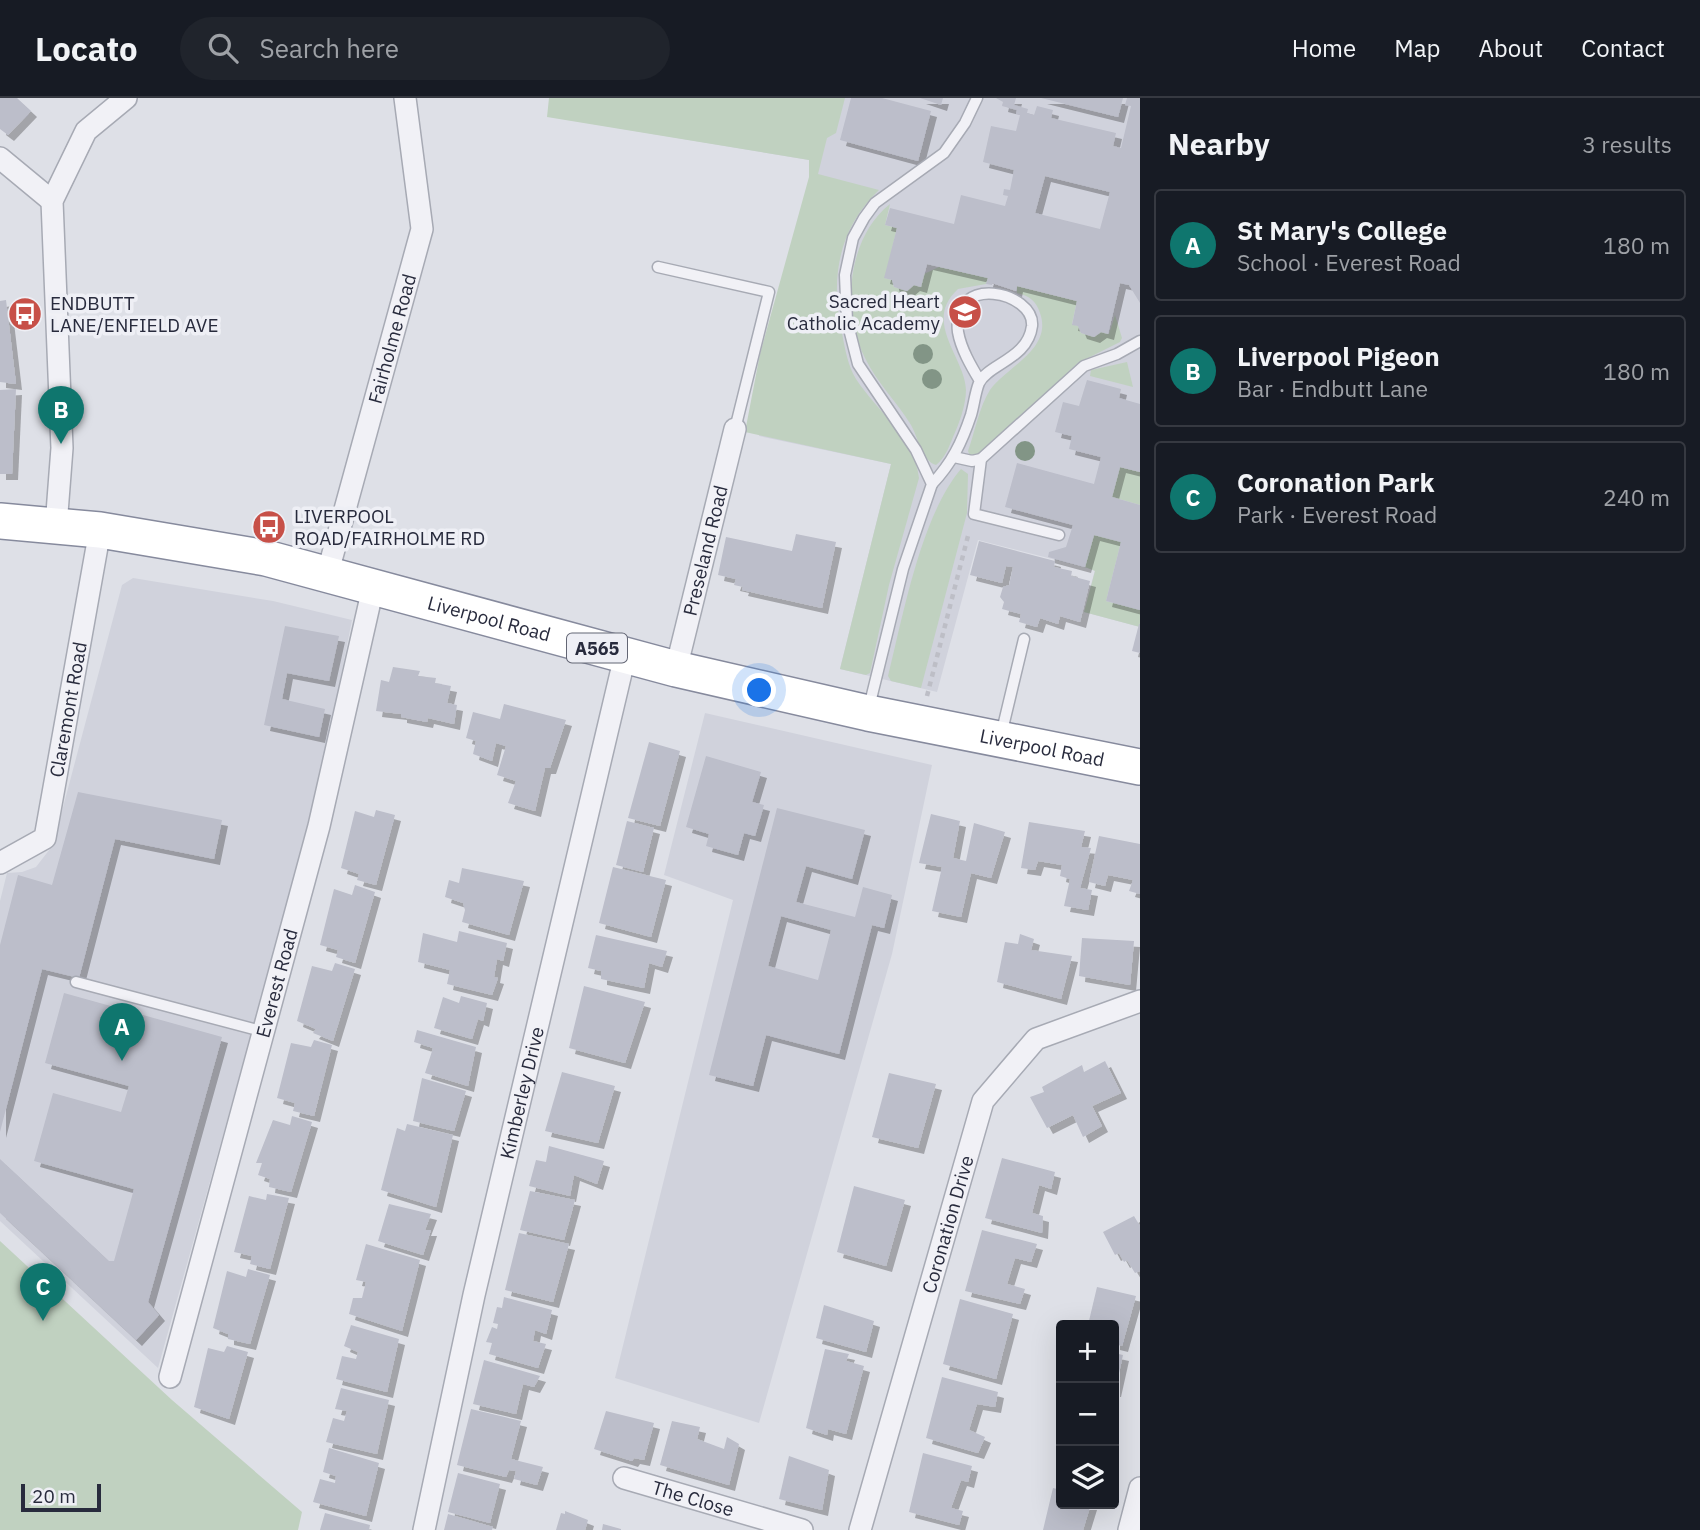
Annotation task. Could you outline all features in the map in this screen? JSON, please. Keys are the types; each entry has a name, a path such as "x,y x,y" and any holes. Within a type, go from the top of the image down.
{"highway":[{"name":"Liverpool Road","path":"0,521 100,530 198,545 327,575 676,669 920,724 1140,767"}],"street":[{"path":"56,526 62,449 52,201 86,131 126,98"},
{"name":"Fairholme Road","path":"327,575 422,229 405,98"},
{"path":"0,158 52,201"},
{"name":"Preseland Road","path":"676,669 735,429"},
{"name":"Claremont Road","path":"0,863 45,838 100,530"},
{"name":"Everest Road","path":"170,1377 319,826 373,588"},
{"name":"Kimberley Drive","path":"424,1530 474,1295 625,656"},
{"name":"Coronation Drive","path":"860,1530 983,1101 1036,1039 1140,1001"},
{"name":"The Close","path":"624,1478 802,1530"},
{"path":"1129,1530 1140,1488"}],"lane":[{"path":"932,484 916,450 858,364 847,321 845,275 853,238 875,203 944,153 956,138 977,98"},
{"path":"659,267 769,292 735,429"},
{"path":"868,713 903,569 932,484 954,457 965,433 980,381 1022,348 1032,327 1030,313 1020,301 980,293 968,297 962,307 958,330 964,352 980,381"},
{"path":"954,457 972,461 981,459 1084,366 1117,354 1140,341"},
{"path":"981,459 974,514 1059,535"},
{"path":"1000,739 1024,639"},
{"path":"76,982 265,1032"}],"path":[{"path":"920,724 974,514"}],"shaded area":[{"name":"Sacred Heart Catholic Academy","path":"566,98 1140,98 1140,627 1084,612 1095,570 978,540 937,692 840,669 891,464 759,436 821,188 818,175 809,160 563,119"},
{"path":"133,578 273,601 352,620 316,801 158,1368 0,1221 0,901 7,873 36,867 53,845 122,585"},
{"path":"705,713 932,765 892,954 759,1423 615,1378 733,900 664,875"}],"green space":[{"path":"549,98 845,98 836,133 827,138 818,174 879,190 854,221 841,256 837,293 843,339 853,374 903,438 916,464 919,478 889,585 870,673 866,675 840,669 891,464 745,432 760,354 809,177 809,160 547,117"},
{"path":"890,204 885,225 897,228 885,278 892,280 894,287 907,291 914,285 920,287 924,274 939,267 988,278 986,284 958,289 948,301 944,314 944,327 966,390 958,426 946,452 936,465 927,459 911,425 870,367 857,339 853,319 852,276 857,255 876,218"},
{"path":"1017,286 1077,301 1072,324 1078,326 1081,333 1094,337 1101,332 1109,334 1115,315 1122,338 1120,342 1078,363 980,454 970,456 968,451 990,390 1026,356 1040,337 1040,313 1032,300 1017,293"},
{"path":"1127,362 1133,387 1090,376 1091,370"},
{"path":"1120,467 1140,472 1140,505 1112,497"},
{"path":"961,469 968,474 967,513 921,688 891,681 888,676 924,539 947,489"},
{"path":"1094,535 1121,542 1106,601 1140,610 1140,627 1084,612 1095,571 1085,567"},
{"path":"0,1241 172,1400 302,1512 298,1530 0,1530"}],"building":[{"path":"0,98 17,98 31,111 8,135 0,129"},
{"path":"851,98 882,98 931,111 918,161 840,140"},
{"path":"920,98 943,98 941,105"},
{"path":"996,98 1016,98 1014,105 1028,109 1027,113 1034,115 1037,106 1053,110 1051,118 1116,133 1113,146 1121,148 1131,106 1125,105 1127,98 1140,98 1140,303 1129,285 1120,283 1108,334 1101,332 1094,337 1081,333 1078,326 1072,325 1077,301 1017,286 1016,291 992,283 986,284 988,278 927,264 921,287 914,285 907,291 894,287 892,280 884,278 897,228 885,225 890,208 954,224 961,195 1005,206 1008,196 1003,195 1004,189 1010,190 1014,170 983,162 991,126 1016,131 1020,115 1016,114 1017,110 1002,106 1003,102","holes":["1045,176 1110,192 1100,229 1035,213"]},
{"path":"1041,98 1123,98 1118,117"},
{"path":"6,300 16,384 0,382 0,301"},
{"path":"1087,380 1121,389 1119,398 1140,404 1140,472 1120,467 1112,497 1140,505 1140,610 1106,601 1121,542 1094,535 1085,567 1048,557 1049,552 1066,547 1073,525 1005,507 1017,463 1094,484 1101,457 1069,449 1072,436 1055,432 1063,402 1079,406"},
{"path":"16,389 12,474 0,474 0,390"},
{"path":"796,534 836,542 822,608 742,590 743,587 734,585 736,579 718,575 726,537 792,551"},
{"path":"979,541 1055,561 1054,567 1072,571 1071,576 1090,581 1080,622 1060,616 1058,624 1040,618 1037,627 1019,622 1021,614 1002,609 1004,602 1000,597 1003,587 1009,585 1013,567 1006,566 1002,583 970,575"},
{"path":"1140,624 1140,653 1132,651"},
{"path":"285,626 339,636 329,681 287,673 282,699 325,709 319,737 264,725"},
{"path":"393,667 420,671 418,676 436,678 435,683 451,686 447,703 457,705 454,724 428,718 427,722 401,717 401,714 376,711 381,680 389,682"},
{"path":"504,704 566,720 550,768 545,768 535,811 508,803 516,781 497,775 506,746 496,743 492,761 473,754 476,741 466,738 473,712 500,719"},
{"path":"649,742 680,751 660,826 628,818"},
{"path":"706,756 761,772 752,802 764,805 755,836 744,833 738,855 706,846 709,834 686,827"},
{"path":"78,792 222,820 214,859 115,839 79,978 42,969 0,1132 0,945 18,875 52,885"},
{"path":"777,808 865,830 852,879 806,866 796,902 855,917 863,887 892,895 884,928 872,925 839,1054 766,1035 753,1086 709,1075","holes":["781,916 831,930 818,980 768,966"]},
{"path":"376,810 395,815 376,885 357,880 359,874 341,868 355,811 374,817"},
{"path":"931,814 960,821 953,858 966,861 974,823 1005,832 991,878 971,873 961,917 932,911 942,867 919,863"},
{"path":"627,821 654,828 643,872 616,865"},
{"path":"1029,822 1085,831 1081,847 1091,848 1080,888 1092,890 1088,910 1064,906 1070,879 1060,876 1062,865 1038,861 1035,870 1021,868"},
{"path":"1099,836 1140,844 1140,894 1129,891 1133,880 1108,875 1105,886 1089,882"},
{"path":"613,867 666,880 651,937 599,923"},
{"path":"462,868 524,881 509,935 462,922 465,910 463,903 445,897 449,880 459,883"},
{"path":"355,885 375,892 355,963 336,957 338,950 320,945 334,889 352,895"},
{"path":"459,931 507,943 503,961 497,959 494,977 498,978 492,995 447,984 450,970 418,962 423,933 457,942"},
{"path":"1020,934 1034,939 1031,950 1072,956 1061,999 997,982 1005,942 1018,944"},
{"path":"596,935 667,951 662,967 649,963 644,988 601,979 601,971 588,968"},
{"path":"1082,938 1134,941 1130,985 1079,976"},
{"path":"335,963 355,969 333,1041 313,1033 316,1029 297,1021 312,966 332,971"},
{"path":"584,986 645,1002 625,1063 569,1048"},
{"path":"64,993 222,1037 148,1302 159,1315 136,1340 0,1213 0,1159 109,1261 114,1261 134,1189 34,1161 53,1093 121,1112 129,1086 45,1063"},
{"path":"461,996 487,1003 483,1021 478,1019 472,1039 434,1028 443,997 459,1003"},
{"path":"417,1030 476,1047 468,1086 425,1073 433,1048 414,1042"},
{"path":"314,1040 332,1045 314,1116 293,1111 295,1103 277,1098 291,1043 311,1047"},
{"path":"1105,1061 1121,1093 1092,1106 1102,1126 1083,1137 1073,1115 1047,1128 1030,1097 1044,1092 1042,1087 1082,1065 1084,1072"},
{"path":"562,1072 615,1086 598,1143 545,1131"},
{"path":"889,1073 936,1084 918,1148 872,1137"},
{"path":"422,1078 466,1091 454,1131 413,1121"},
{"path":"292,1116 312,1122 291,1192 269,1187 270,1179 258,1175 262,1163 256,1163 273,1120 290,1125"},
{"path":"407,1124 453,1135 436,1207 381,1190 397,1128 405,1131"},
{"path":"549,1146 604,1161 597,1184 574,1175 570,1196 529,1186 536,1160 546,1162"},
{"path":"1002,1158 1055,1172 1051,1189 1039,1185 1032,1213 1043,1216 1042,1233 985,1218"},
{"path":"854,1186 905,1200 886,1266 837,1252"},
{"path":"530,1191 575,1200 564,1240 520,1230"},
{"path":"267,1194 289,1198 270,1269 250,1264 252,1256 234,1252 249,1196 266,1200"},
{"path":"389,1204 431,1214 425,1230 431,1230 423,1255 378,1241"},
{"path":"1134,1216 1140,1226 1140,1271 1135,1273 1127,1260 1124,1262 1119,1253 1115,1255 1103,1232"},
{"path":"982,1230 1037,1244 1031,1262 1015,1258 1007,1284 1025,1289 1020,1304 965,1291"},
{"path":"519,1233 569,1244 553,1302 505,1290"},
{"path":"366,1244 420,1260 402,1331 349,1314 353,1298 362,1298 366,1282 356,1280"},
{"path":"248,1269 270,1275 250,1344 228,1339 228,1334 213,1328 227,1271 246,1277"},
{"path":"1097,1287 1136,1296 1122,1346 1119,1345 1119,1320 1089,1320"},
{"path":"504,1297 552,1310 546,1334 535,1330 533,1341 546,1344 538,1368 489,1354 492,1343 486,1342 492,1327 497,1329 498,1324 493,1323 497,1307 502,1308"},
{"path":"960,1299 1013,1314 996,1379 943,1364"},
{"path":"824,1305 874,1321 866,1352 816,1338"},
{"path":"351,1325 399,1339 387,1392 336,1379 342,1356 356,1359 358,1352 344,1346"},
{"path":"227,1346 248,1352 229,1419 194,1407 208,1348 224,1352"},
{"path":"825,1349 849,1354 846,1361 864,1366 846,1434 828,1429 827,1435 806,1428"},
{"path":"1119,1354 1123,1355 1119,1373"},
{"path":"484,1360 540,1376 534,1387 523,1384 516,1414 473,1404"},
{"path":"942,1377 998,1392 995,1407 977,1404 969,1430 985,1437 978,1453 926,1438"},
{"path":"341,1388 389,1400 377,1454 326,1442 333,1418 344,1421 347,1411 335,1409"},
{"path":"471,1409 521,1421 511,1459 543,1467 537,1485 514,1479 516,1471 509,1470 506,1477 457,1465"},
{"path":"606,1411 654,1423 644,1460 634,1458 632,1461 594,1449"},
{"path":"672,1421 700,1427 697,1439 724,1449 727,1437 739,1444 729,1485 660,1465"},
{"path":"329,1448 379,1463 366,1516 313,1502 320,1479 335,1483 336,1476 323,1472"},
{"path":"923,1453 972,1466 968,1482 961,1480 951,1508 963,1511 959,1525 909,1512"},
{"path":"789,1456 829,1470 822,1510 779,1499"},
{"path":"458,1473 500,1484 490,1523 448,1512"},
{"path":"1053,1488 1056,1489 1056,1509 1089,1509 1083,1530 1043,1530"},
{"path":"565,1511 588,1520 585,1530 556,1530 561,1513 565,1514"},
{"path":"325,1513 370,1525 369,1530 320,1530"},
{"path":"448,1514 493,1527 492,1530 444,1530"},
{"path":"603,1524 621,1529 621,1530 602,1530"}],"place":[{"name":"Sacred Heart Catholic Academy","path":"965,312"},
{"name":"ENDBUTT LANE/ENFIELD AVE","path":"25,314"},
{"name":"Liverpool Pigeon","path":"61,444"},
{"name":"LIVERPOOL ROAD/FAIRHOLME RD","path":"269,527"},
{"name":"St Mary's College","path":"122,1061"},
{"name":"Coronation Park","path":"43,1321"}]}
